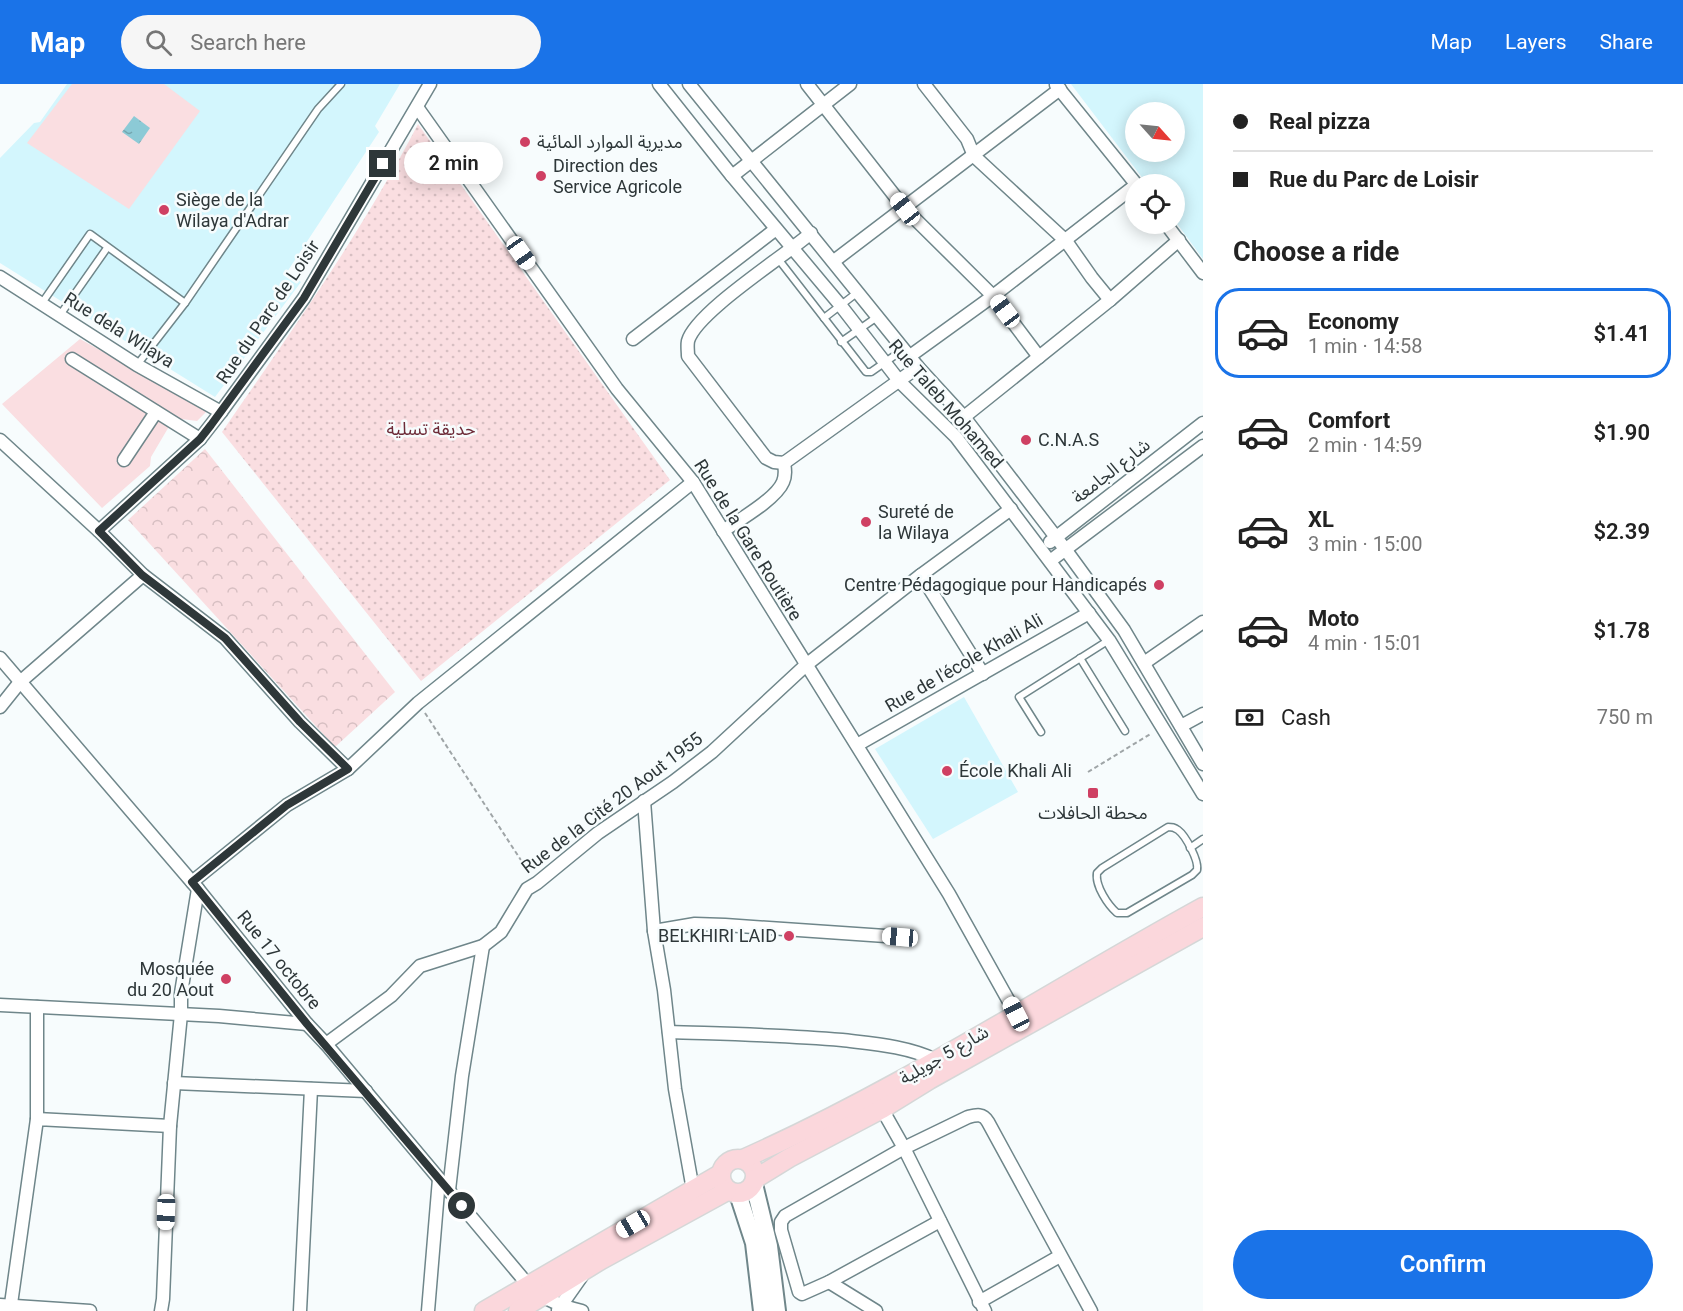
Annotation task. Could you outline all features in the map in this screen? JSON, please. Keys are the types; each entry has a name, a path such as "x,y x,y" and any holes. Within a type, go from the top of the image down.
{"main road":[{"name":"شارع 5 جويلية","path":"743,1159 860,1102 1203,907"},
{"name":"شارع 5 جويلية","path":"754,1181 789,1158 1203,927"},
{"path":"762,1311 754,1243 728,1186 728,1162 732,1160 743,1159 752,1165 769,1246 777,1311"},
{"path":"518,1311 535,1292 693,1190 728,1186 747,1191 754,1181"},
{"path":"484,1311 585,1270 728,1186"}],"street":[{"name":"Rue du Parc de Loisir","path":"99,531 200,439 221,412 304,298 430,84"},
{"name":"Rue Taleb Mohamed","path":"659,84 732,176 841,306 900,382 956,437 1109,640 1203,794"},
{"name":"Rue Taleb Mohamed","path":"689,84 918,367 964,417 1065,549 1124,630 1203,764"},
{"path":"807,84 905,209 993,296 1039,357"},
{"path":"732,176 850,84"},
{"path":"924,84 967,139 974,156 1066,240 1110,300"},
{"path":"834,261 974,156 1058,87 1127,174"},
{"name":"Rue de la Gare Routière","path":"417,106 617,389 693,482 949,894 1016,1014"},
{"path":"907,352 993,296 1125,194"},
{"path":"633,339 776,229"},
{"path":"811,233 794,249 714,308 694,329 688,341 688,356 766,458 784,463 918,367"},
{"path":"1174,234 1203,273"},
{"path":"964,417 1110,300 1179,240"},
{"name":"Rue dela Wilaya","path":"0,277 137,364 221,412"},
{"path":"72,359 200,439"},
{"path":"124,460 156,412"},
{"name":"شارع الجامعة","path":"1041,548 1203,423"},
{"path":"0,440 99,531 142,575 225,638 300,722 348,769"},
{"name":"شارع الجامعة","path":"1050,561 1203,446"},
{"path":"723,531 776,492 783,482 784,463"},
{"path":"161,1311 170,1126 181,1014 182,979 195,885 287,805 348,769 418,703 693,482"},
{"name":"Rue de la Cité 20 Aout 1955","path":"326,1044 391,996 420,966 483,946 501,932 527,889 537,884 598,834 712,752 806,665 921,574 1011,509"},
{"path":"921,574 983,674"},
{"path":"0,707 20,682 142,575"},
{"name":"Rue de l'école Khali Ali","path":"857,745 1089,613"},
{"path":"1144,663 1203,622"},
{"path":"1109,640 1124,630"},
{"name":"Rue 17 octobre","path":"0,658 195,885 307,1024 535,1292"},
{"path":"1181,726 1203,714"},
{"path":"644,801 654,931 664,990 675,1089 693,1190"},
{"path":"654,931 695,924 900,937"},
{"path":"449,1190 462,1076 483,946"},
{"path":"0,1005 181,1014 307,1024"},
{"path":"37,1007 37,1119 5,1305 90,1311"},
{"path":"669,1032 803,1037 892,1045 922,1053 936,1060"},
{"path":"174,1083 366,1091"},
{"path":"300,1311 311,1089"},
{"path":"882,1108 982,1306 1060,1256"},
{"path":"940,1221 830,1282 803,1294 800,1293 781,1230 781,1222 785,1216 904,1148 968,1117 983,1116 1091,1311"},
{"path":"37,1119 170,1126"},
{"path":"428,1311 439,1179"},
{"path":"560,1309 585,1270"},
{"path":"830,1282 876,1311"},
{"path":"535,1292 560,1309 582,1311"}],"lane":[{"path":"137,364 185,303 318,109 341,84"},
{"path":"42,303 90,234 185,303"},
{"path":"60,315 107,248"},
{"path":"779,260 866,372 871,372 907,352"},
{"path":"824,318 858,292"},
{"path":"841,342 877,317"},
{"path":"1041,732 1019,697 1109,640"},
{"path":"1080,658 1125,731"},
{"path":"1172,827 1178,830 1190,848 1198,863 1196,873 1127,913 1120,914 1114,911 1098,884 1096,877 1099,870 1165,828 1172,827"},
{"path":"1190,848 1203,839"}],"path":[{"path":"418,703 537,884"},
{"path":"1088,772 1162,726"}],"shaded area":[{"name":"Siège de la Wilaya d'Adrar","path":"67,84 400,84 375,126 379,132 287,272 301,282 215,397 0,263 0,158 34,123 40,122"},
{"path":"1071,84 1203,84 1203,259 1185,234 1185,174 1139,174 1130,162 1185,162 1185,102 1125,102 1125,155"},
{"name":"École Khali Ali","path":"964,697 1018,792 933,839 875,749"}],"green space":[{"path":"72,84 164,84 200,111 129,209 27,143"},
{"name":"حديقة تسلية","path":"418,124 670,480 421,681 222,432 350,243"},
{"path":"80,339 208,410 197,421 174,418 151,457 150,466 102,508 2,404"},
{"path":"205,449 395,692 335,747 128,520"}],"water":[{"path":"134,116 150,128 139,144 122,132"}],"place":[{"name":"مديرية الموارد المائية","path":"525,142"},
{"name":"Direction des Service Agricole","path":"541,176"},
{"name":"Siège de la Wilaya d'Adrar","path":"164,210"},
{"name":"C.N.A.S","path":"1026,440"},
{"name":"Sureté de la Wilaya","path":"866,522"},
{"name":"Centre Pédagogique pour Handicapés","path":"1159,585"},
{"name":"École Khali Ali","path":"947,771"},
{"name":"محطة الحافلات","path":"1093,793"},
{"name":"BELKHIRI LAID","path":"789,936"},
{"name":"Mosquée du 20 Aout","path":"226,979"}],"route":[{"path":"383,164 304,298 211,425 200,439 99,531 142,575 225,638 300,722 348,769 287,805 192,882 307,1024 462,1206"}]}
